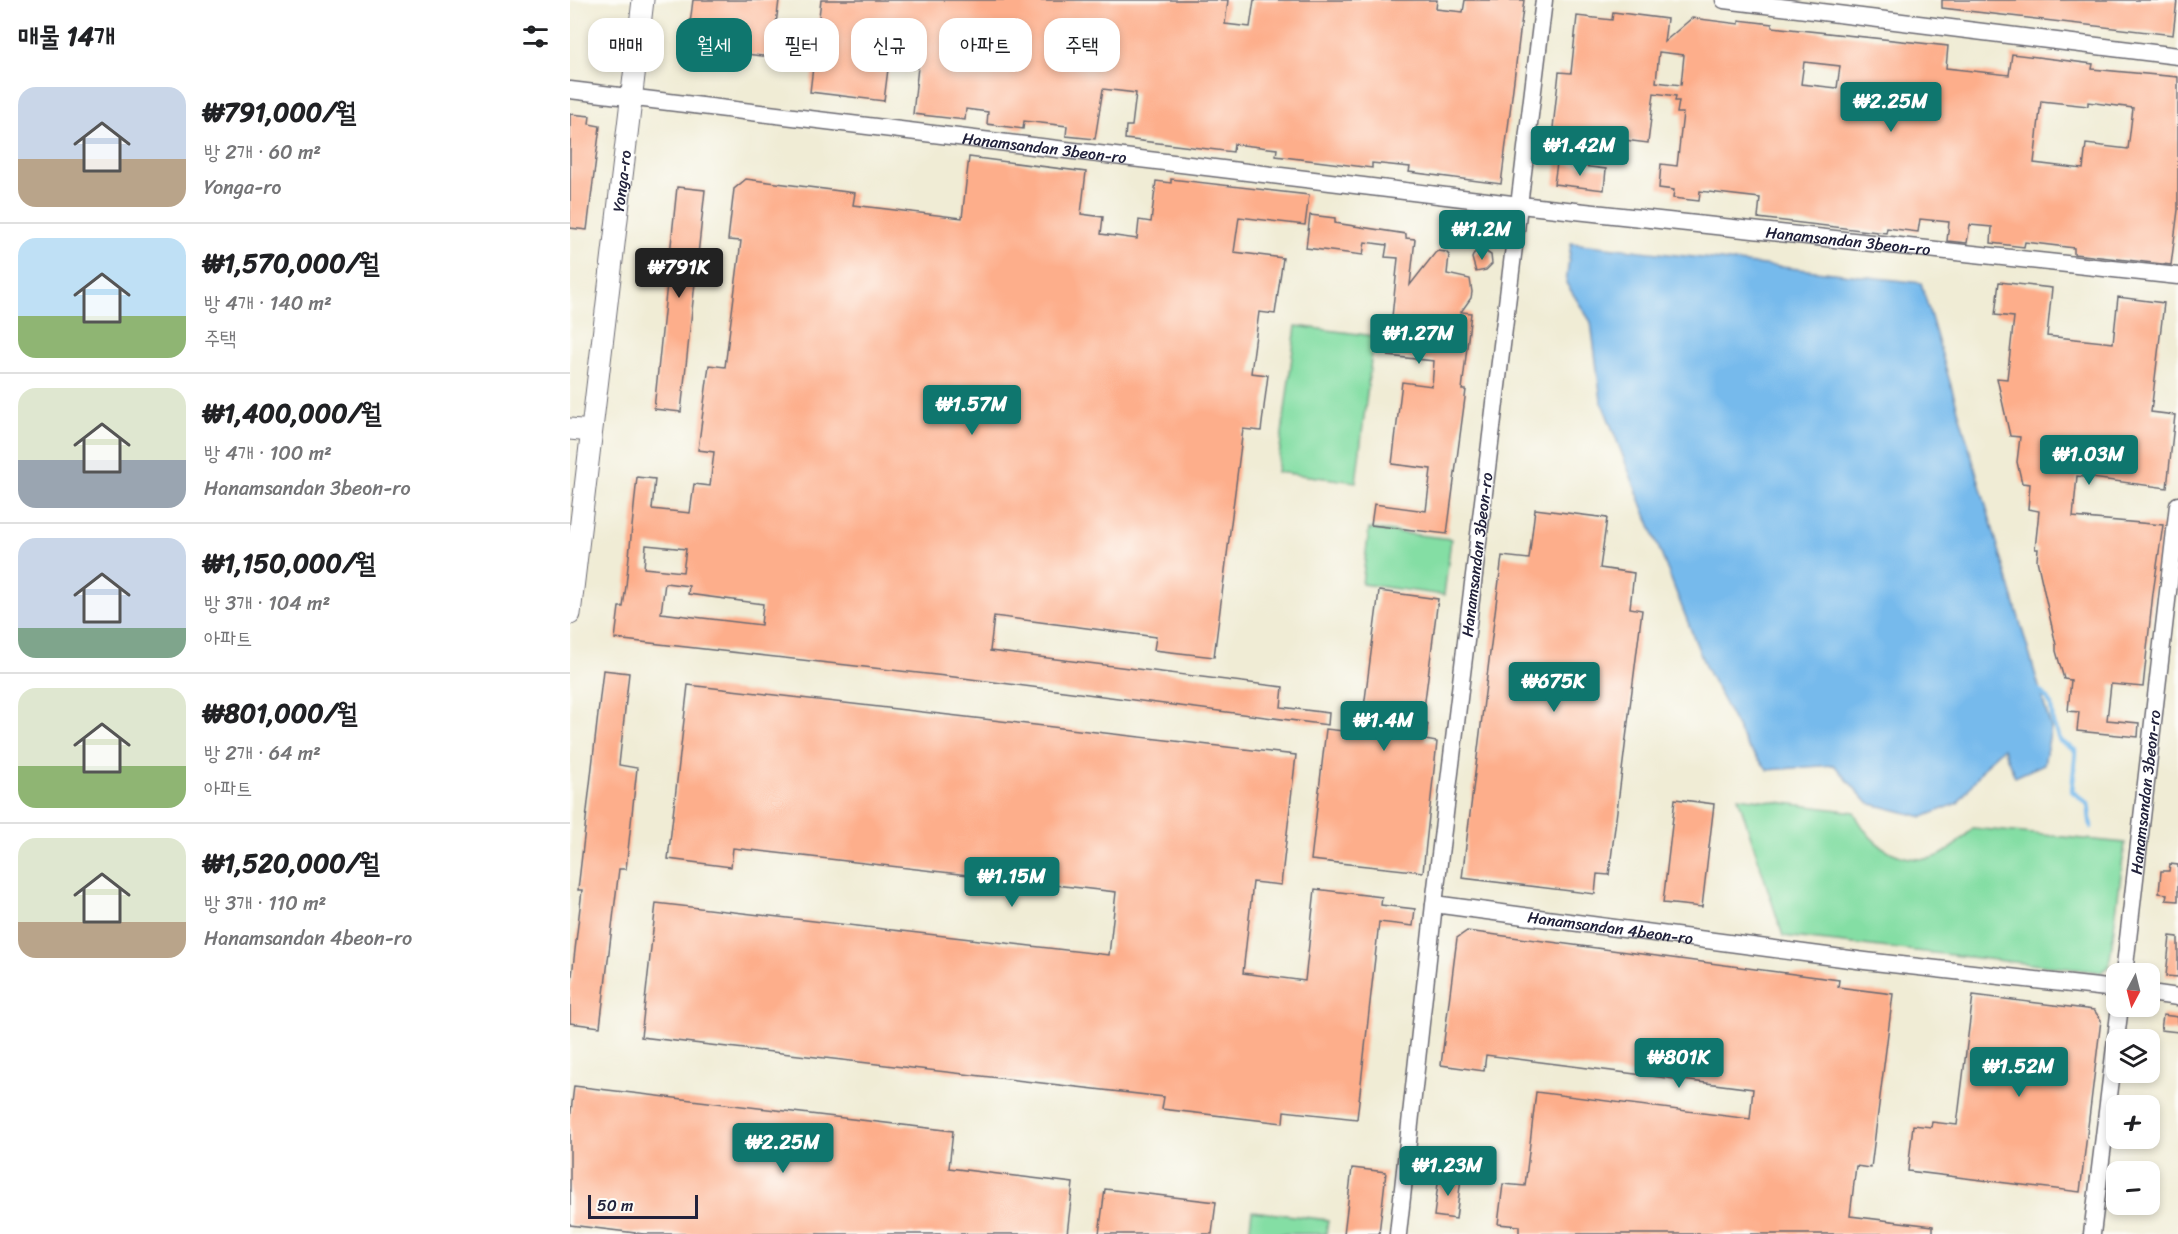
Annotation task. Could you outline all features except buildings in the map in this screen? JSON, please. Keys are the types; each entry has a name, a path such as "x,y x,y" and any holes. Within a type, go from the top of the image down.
{"street":[{"name":"Yonga-ro","path":"570,614 580,430 632,98 643,0"},
{"name":"Hanamsandan 3beon-ro","path":"1434,904 1544,0"},
{"path":"1724,0 2178,56"},
{"name":"Hanamsandan 3beon-ro","path":"570,90 1520,205 2178,276"},
{"name":"Hanamsandan 3beon-ro","path":"2125,963 2178,505"},
{"path":"1398,1234 1434,904"},
{"name":"Hanamsandan 4beon-ro","path":"1434,904 1865,961 2106,988"},
{"path":"2160,994 2178,997"},
{"path":"2092,1234 2119,1017"}],"green space":[{"path":"1296,326 1374,336 1356,482 1277,472"},
{"path":"1369,529 1451,539 1444,595 1362,584"},
{"path":"1738,797 1854,812 1864,829 1883,848 1899,856 1912,858 1926,859 1938,856 1954,846 1973,828 2125,843 2109,963 2106,963 2106,968 2101,972 1783,936"},
{"path":"1252,1211 1328,1220 1326,1234 1249,1234"}],"water":[{"path":"1571,243 1921,283 2051,728 2044,764 2015,777 2003,748 1989,761 1958,803 1923,817 1868,803 1834,765 1768,770 1747,746 1705,666 1601,400 1591,322 1566,283"}],"waterway":[{"path":"2037,689 2048,699 2053,724 2060,741 2076,751 2072,791 2088,804 2091,827"}]}
